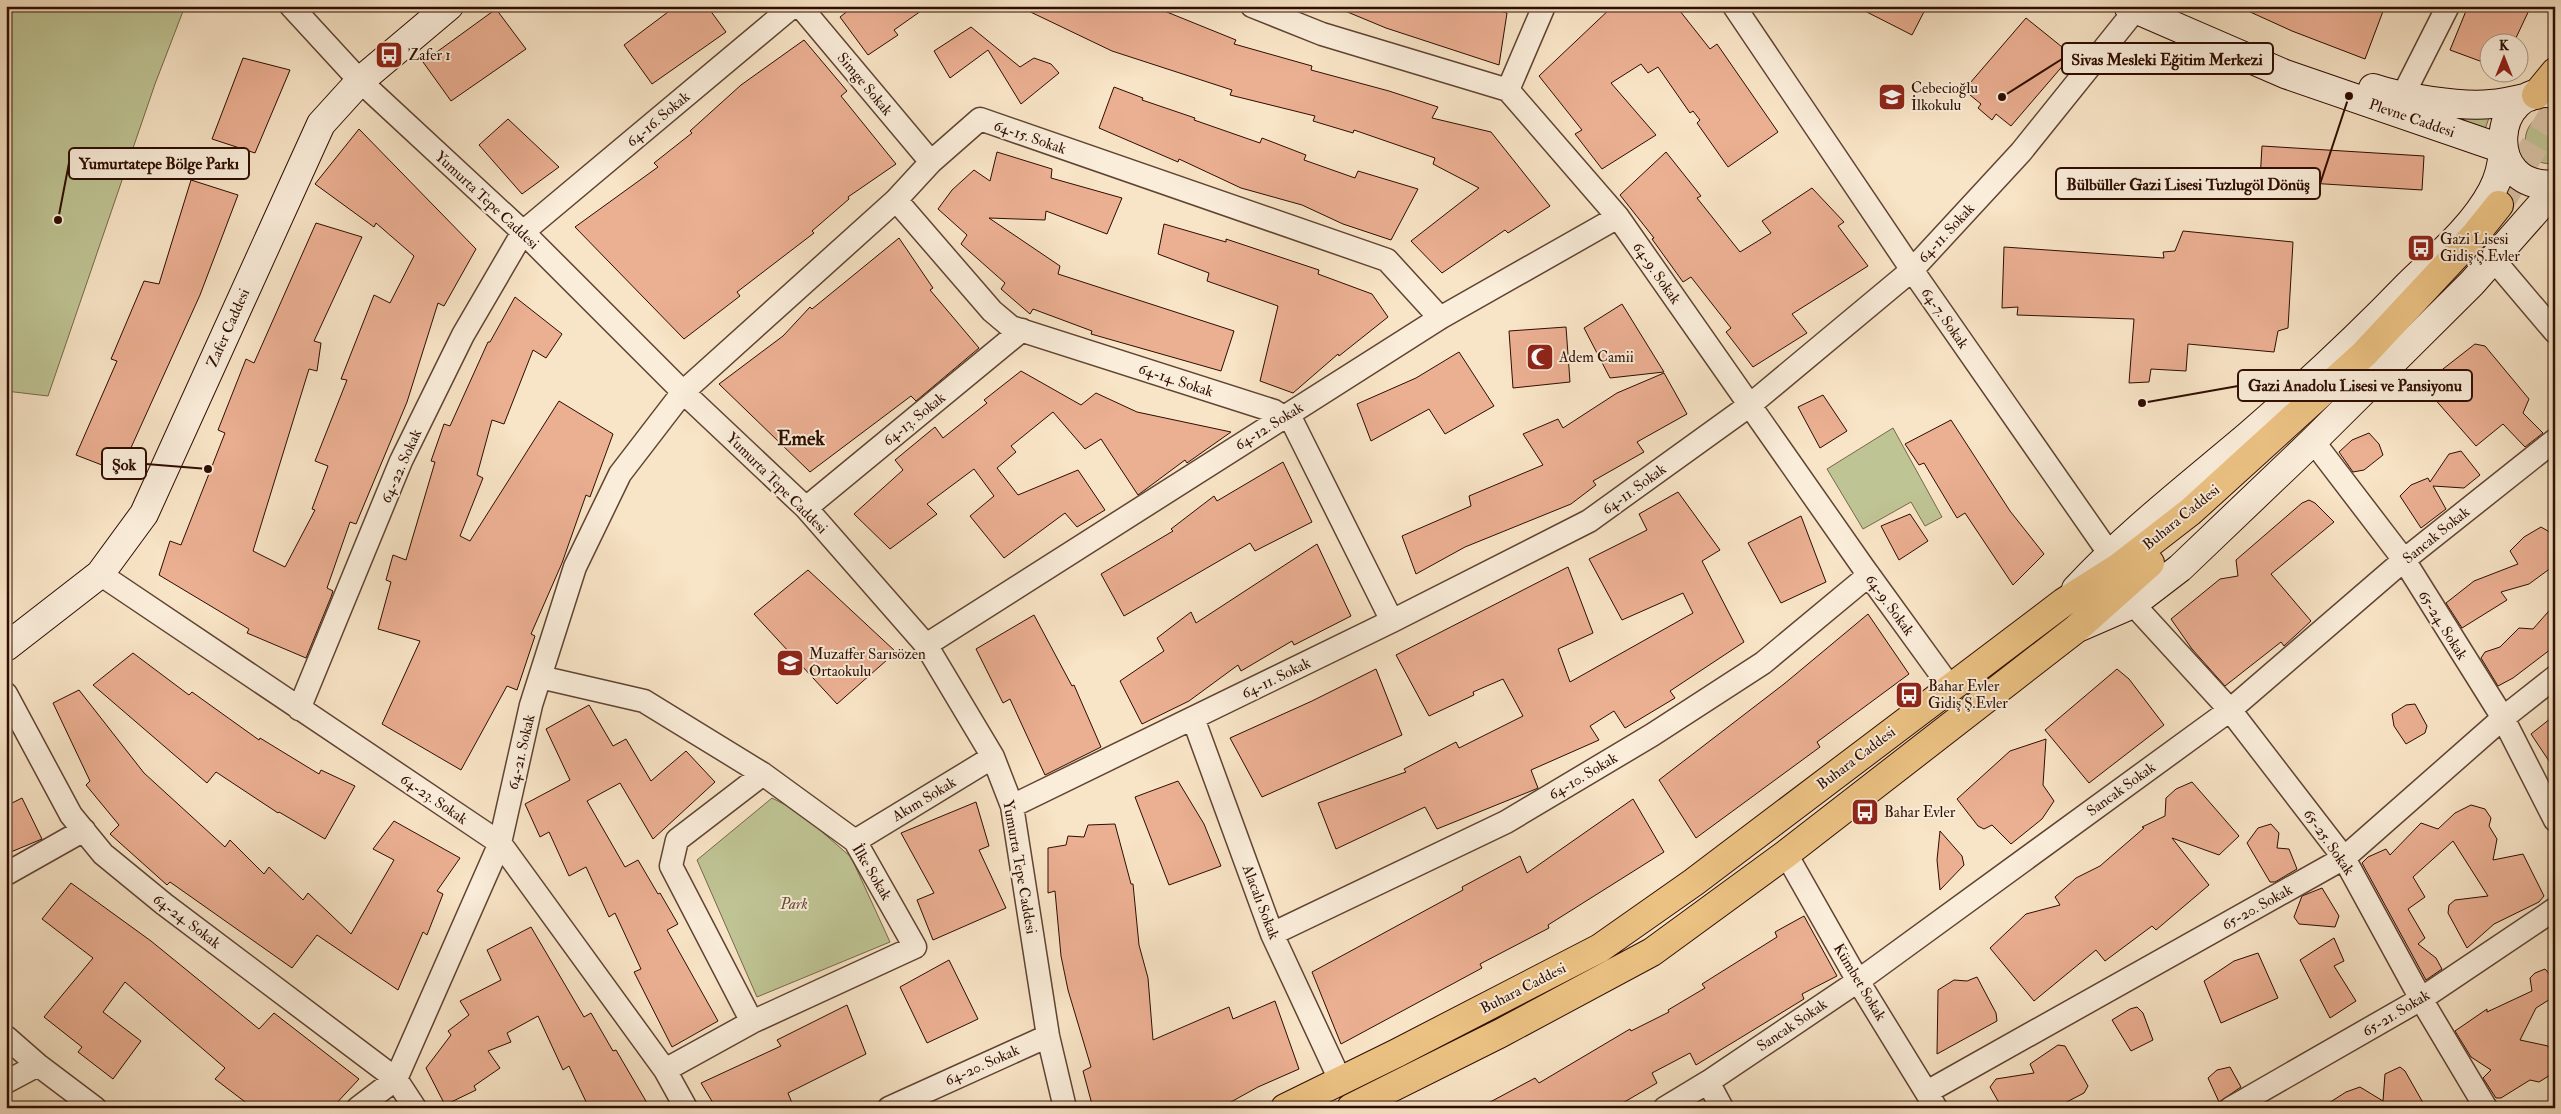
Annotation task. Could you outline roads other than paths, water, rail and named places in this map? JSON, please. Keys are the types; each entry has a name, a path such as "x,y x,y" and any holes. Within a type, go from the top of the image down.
{"main road":[{"path":"2540,95 2555,72"},
{"name":"Buhara Caddesi","path":"1285,1108 1341,1082 1600,948 1694,882 1950,687 2064,602 2119,567 2190,512 2364,354 2475,235 2503,209 2482,244 2371,362 2196,524 2076,629 1786,854 1652,952 1628,967 1351,1108"}],"street":[{"name":"Yumurta Tepe Caddesi","path":"291,6 360,81 523,232 683,392 806,508 926,645 993,756 1012,806 1048,1036 1065,1108"},
{"name":"Zafer Caddesi","path":"6,647 100,574 144,514 321,124 360,81 449,6"},
{"name":"64-16. Sokak","path":"523,232 793,6"},
{"name":"Simge Sokak","path":"800,6 932,162"},
{"path":"1252,6 1322,34 1508,90 1544,6"},
{"name":"64-7. Sokak","path":"1734,6 1912,270 2109,553"},
{"path":"2403,95 2448,6"},
{"name":"64-11. Sokak","path":"1012,806 1392,620 1588,521 1750,405 1912,270 2021,152 2148,9"},
{"name":"Plevne Caddesi","path":"2148,9 2387,92 2459,104 2482,104 2540,95"},
{"name":"Plevne Caddesi","path":"2148,9 2285,74 2503,150"},
{"name":"64-9. Sokak","path":"1508,90 1618,217 1869,576 1950,687"},
{"path":"2064,602 2109,553 2311,379 2374,321 2470,222 2492,191 2502,166 2502,133 2507,118 2516,106 2540,95"},
{"name":"64-15. Sokak","path":"683,392 896,200 932,162 980,120 1386,260 1440,318"},
{"path":"2503,150 2509,164 2519,175 2531,182 2545,185 2555,184"},
{"path":"2076,629 2133,604 2180,568 2313,441 2493,260 2555,189"},
{"name":"64-14. Sokak","path":"896,200 992,311 1011,327 1274,411 1293,423 1392,620"},
{"name":"64-12. Sokak","path":"926,645 1283,416 1440,318 1618,217"},
{"name":"64-22. Sokak","path":"299,709 401,460 463,335 523,232"},
{"path":"2493,260 2555,332"},
{"name":"64-13. Sokak","path":"806,508 1022,330"},
{"name":"64-21. Sokak","path":"358,1108 396,1079 500,843 531,705 575,567 620,474 683,392"},
{"name":"Sancak Sokak","path":"1665,1108 1708,1082 1858,981 2230,710 2404,560 2555,440"},
{"name":"65-24. Sokak","path":"2313,441 2404,560 2503,718 2555,820"},
{"name":"64-23. Sokak","path":"100,574 500,843 665,1070 686,1108"},
{"name":"64-10. Sokak","path":"1272,934 1506,822 1652,735 1763,663 1869,576"},
{"name":"65-25. Sokak","path":"2133,604 2230,710 2344,858 2421,999 2486,1108"},
{"name":"İlke Sokak","path":"540,677 644,701 763,774 855,841 915,947 752,1022 665,1070"},
{"name":"65-20. Sokak","path":"1932,1100 2344,858 2503,718 2555,677"},
{"name":"64-24. Sokak","path":"6,694 71,815 103,854 164,904 396,1079 415,1108"},
{"name":"Alacalı Sokak","path":"1193,718 1272,934 1341,1082"},
{"name":"Akım Sokak","path":"855,841 993,756"},
{"path":"752,1022 671,866 677,840 763,774"},
{"path":"6,874 84,830"},
{"name":"Kümbet Sokak","path":"1786,854 1858,981 1932,1100"},
{"name":"65-21. Sokak","path":"2231,1108 2421,999 2555,909"},
{"name":"64-20. Sokak","path":"889,1108 1048,1036"},
{"path":"6,1037 38,1066 95,1108"},
{"path":"6,1082 38,1066"},
{"path":"1708,1082 1722,1108"}],"tunnel":[{"path":"2499,205 2555,111"}],"place":[{"name":"Zafer 1","path":"389,55"},
{"name":"Bülbüller Gazi Lisesi Tuzlugöl Dönüş","path":"2349,96"},
{"name":"Cebecioğlu İlkokulu","path":"1892,97"},
{"name":"Sivas Mesleki Eğitim Merkezi","path":"2002,97"},
{"name":"Yumurtatepe Bölge Parkı","path":"58,220"},
{"name":"Gazi Lisesi Gidiş Ş.Evler","path":"2421,248"},
{"name":"Adem Camii","path":"1540,357"},
{"name":"Gazi Anadolu Lisesi ve Pansiyonu","path":"2142,403"},
{"name":"Şok","path":"208,469"},
{"name":"Muzaffer Sarısözen Ortaokulu","path":"790,663"},
{"name":"Bahar Evler Gidiş Ş.Evler","path":"1909,695"},
{"name":"Bahar Evler","path":"1865,812"}],"district":[{"name":"Emek","path":"801,438"}],"park label":[{"name":"Park","path":"794,904"}]}
